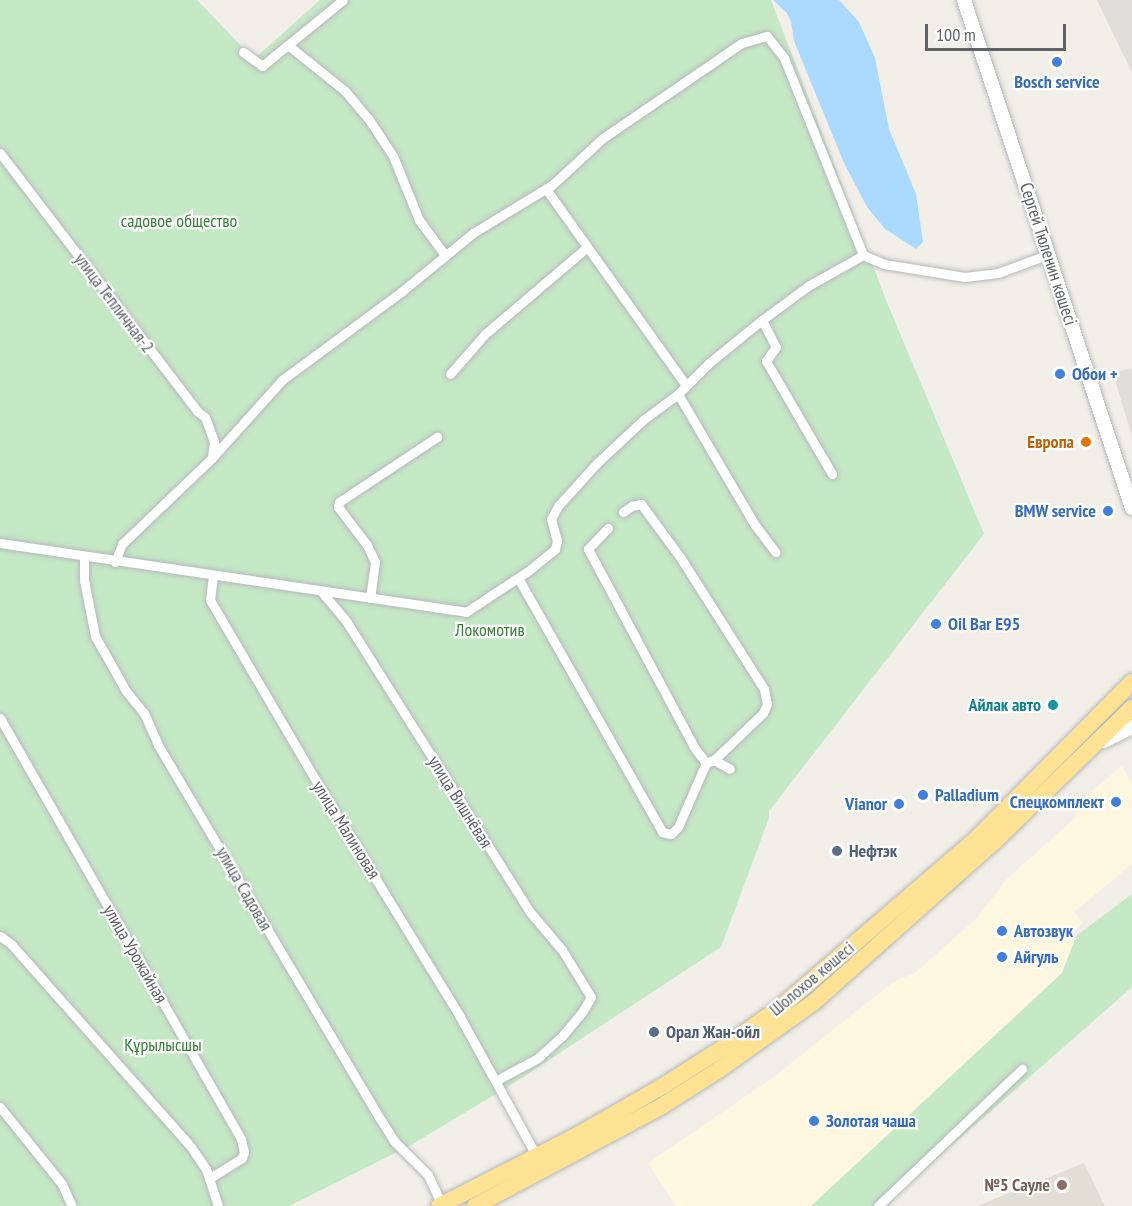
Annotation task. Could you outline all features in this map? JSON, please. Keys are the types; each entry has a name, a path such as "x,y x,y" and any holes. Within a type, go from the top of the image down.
{"highway":[{"name":"Шолохов көшесі","path":"440,1205 537,1157 663,1086 729,1044 794,997 975,840 1132,682"},
{"name":"Шолохов көшесі","path":"475,1206 662,1106 770,1036 885,942 1132,708"}],"main road":[{"name":"Сергей Тюленин көшесі","path":"964,0 1132,508"},
{"path":"1085,754 1105,740 1132,727"}],"street":[{"path":"243,52 262,66 343,0"},
{"path":"115,561 122,544 212,458 282,380 473,233 546,189 603,138 742,43 767,36 784,58 863,255 884,264 965,277 998,273 1049,254"},
{"path":"289,46 345,91 368,118 393,156 419,219 445,255"},
{"name":"улица Тепличная-2","path":"0,153 196,411 205,417 214,442 212,458"},
{"path":"546,189 686,385"},
{"path":"450,374 485,334 586,248"},
{"path":"0,543 466,612 518,578 555,549 557,541 551,519 558,506 597,463 643,420 678,394 762,320 808,286 863,255"},
{"path":"762,320 776,347 766,361 832,474"},
{"path":"678,394 755,525 775,552"},
{"path":"370,598 375,562 367,545 339,507 339,502 437,437"},
{"path":"518,578 662,832 671,834 678,827 710,762 763,713 767,704 764,689 680,557 642,504 623,512"},
{"path":"608,528 588,549 694,747 710,762 730,769"},
{"name":"улица Садовая","path":"84,557 84,580 95,636 126,691 144,713 159,745 381,1120 394,1141 428,1175 440,1205"},
{"name":"улица Малиновая","path":"213,576 210,600 215,610 304,762 459,1015 484,1065 497,1080 537,1157"},
{"name":"улица Вишнёвая","path":"321,591 346,621 530,912 562,950 591,997 583,1011 538,1058 497,1080"},
{"name":"улица Урожайная","path":"0,718 241,1139 244,1152 242,1158 209,1179"},
{"path":"0,936 11,944 191,1147 206,1169 218,1206"},
{"path":"878,1206 1022,1069"},
{"path":"0,1107 62,1184 72,1206"}],"shaded area":[{"path":"1097,0 1132,0 1132,72 1119,46"},
{"path":"1132,368 1132,437 1113,373"},
{"path":"1122,766 1132,785 1132,864 1074,912 1083,922 1073,933 1078,942 1059,980 837,1206 676,1206 648,1163 771,1079 892,983 916,972 976,919 1007,879 1076,817 1077,803"},
{"name":"№5 Сауле","path":"1084,1163 1105,1206 977,1206"}],"green space":[{"path":"0,0 197,0 254,59 320,0 771,0 886,300 984,534 769,811 769,818 721,947 514,1083 411,1145 289,1206 0,1206"},
{"path":"1132,894 1132,987 883,1206 811,1206 1062,973 1076,936"}],"water":[{"path":"773,0 839,0 859,22 875,58 889,129 916,194 923,242 916,249 885,229 867,207 844,163 794,41 787,13"}],"place":[{"name":"Bosch service","path":"1057,62"},
{"name":"Обои +","path":"1060,374"},
{"name":"Европа","path":"1086,442"},
{"name":"BMW service","path":"1108,511"},
{"name":"Oil Bar E95","path":"936,624"},
{"name":"Айлак авто","path":"1053,705"},
{"name":"Palladium","path":"923,795"},
{"name":"Спецкомплект","path":"1116,802"},
{"name":"Vianor","path":"899,804"},
{"name":"Нефтэк","path":"837,851"},
{"name":"Автозвук","path":"1002,931"},
{"name":"Айгуль","path":"1002,957"},
{"name":"Орал Жан-ойл","path":"654,1032"},
{"name":"Золотая чаша","path":"814,1121"},
{"name":"№5 Сауле","path":"1062,1185"}],"park label":[{"name":"садовое общество","path":"179,221"},
{"name":"Локомотив","path":"490,630"},
{"name":"Құрылысшы","path":"163,1045"}]}
